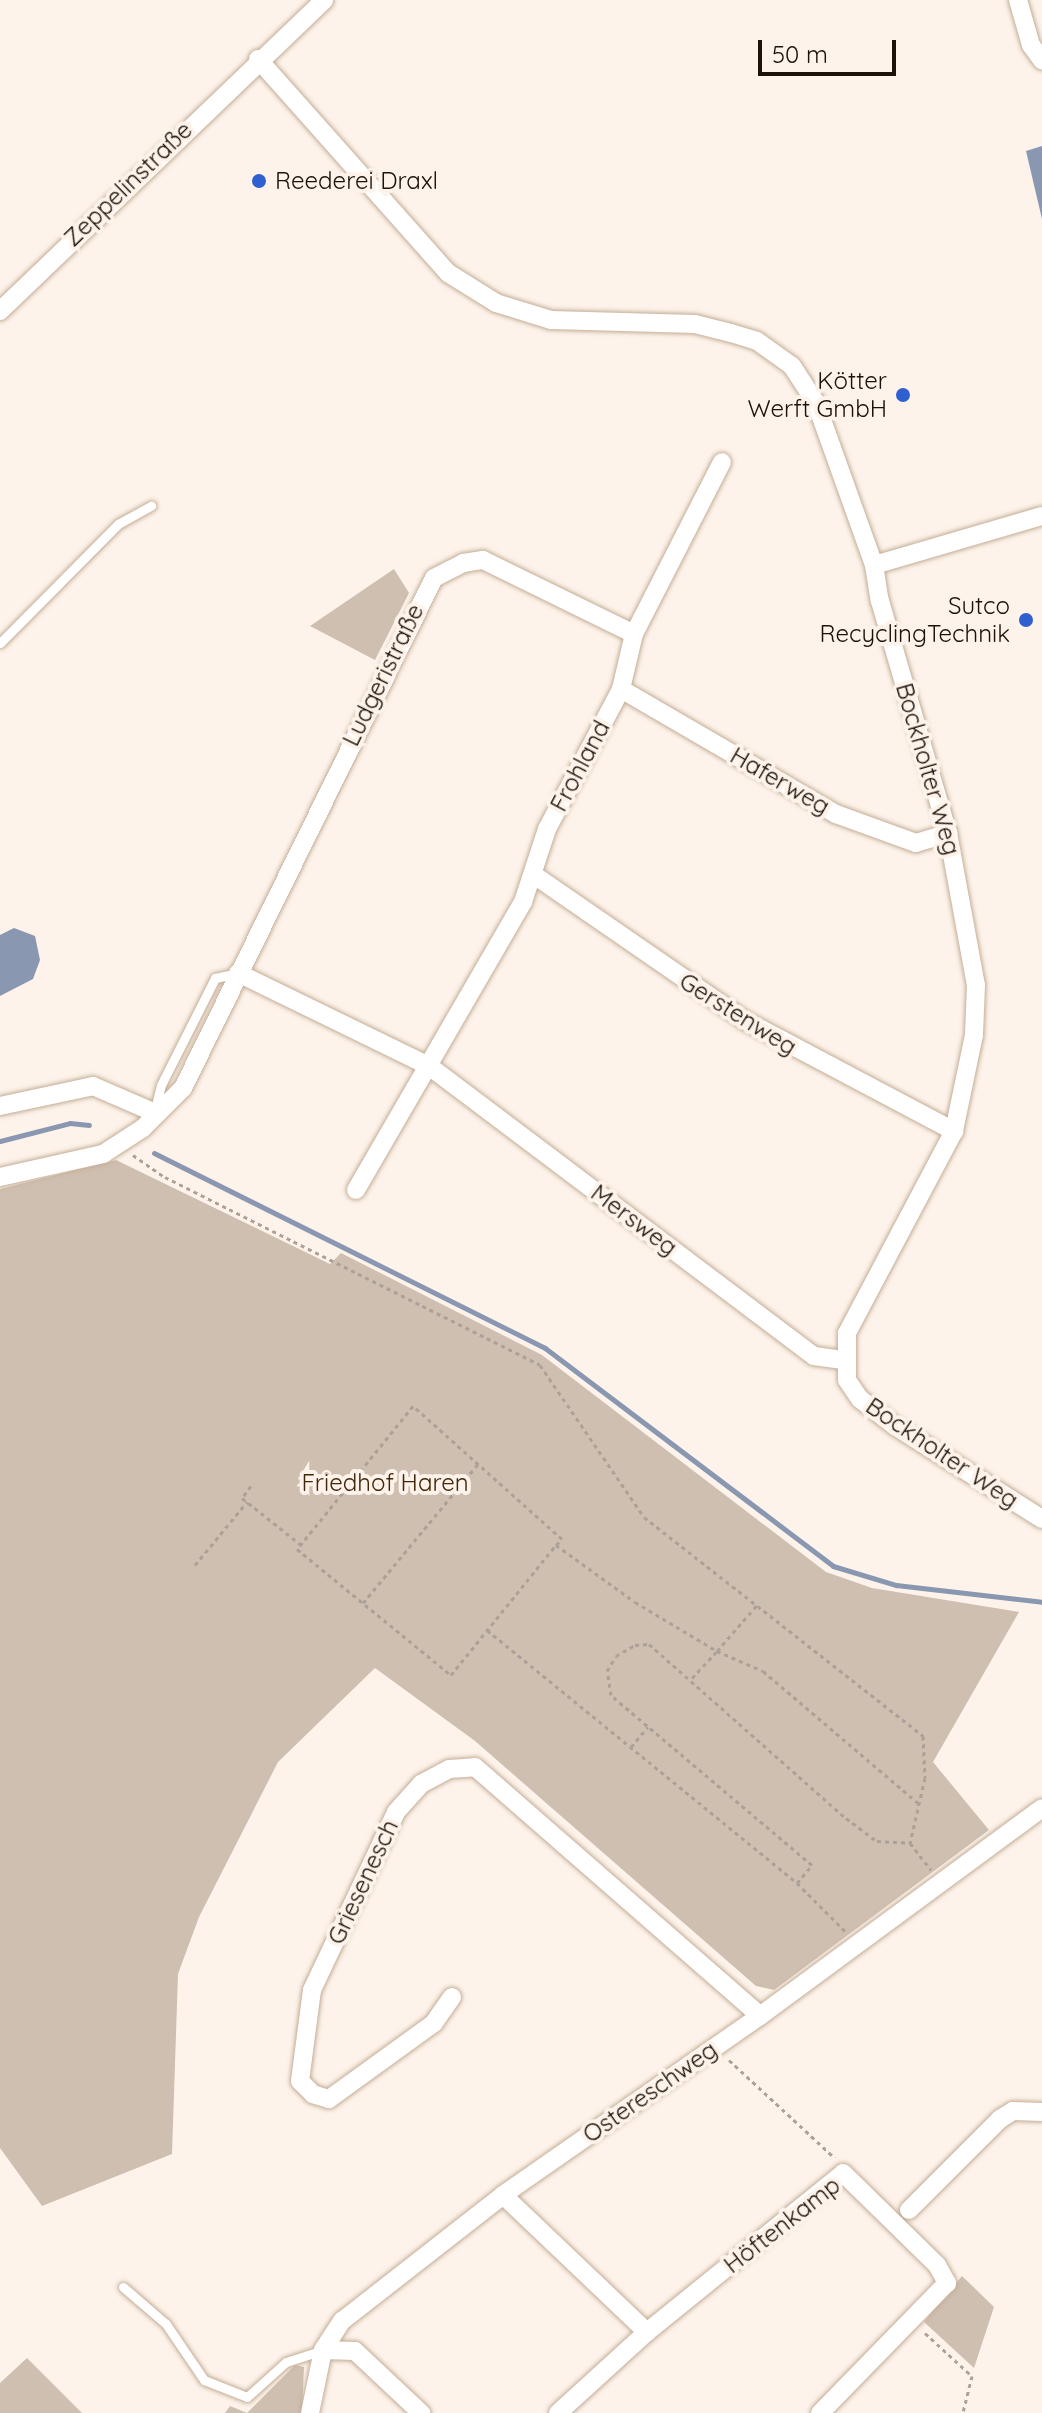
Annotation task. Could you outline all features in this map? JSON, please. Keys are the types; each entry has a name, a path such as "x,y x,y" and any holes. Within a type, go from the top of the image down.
{"street":[{"name":"Zeppelinstraße","path":"0,311 258,59 324,0"},
{"path":"1018,0 1031,45 1042,60"},
{"name":"Bockholter Weg","path":"258,59 448,273 496,303 551,320 695,324 757,341 792,366 827,425 874,565 880,601 948,833 976,985 974,1035 954,1131 847,1333 843,1360 847,1380 860,1399 1042,1519"},
{"name":"Frohland","path":"429,1066 534,875 547,829 621,689 634,634 722,462"},
{"path":"874,565 1042,516"},
{"name":"Ludgeristraße","path":"238,973 434,578 483,560 634,634"},
{"name":"Haferweg","path":"621,689 836,814 916,843 948,833"},
{"name":"Gerstenweg","path":"534,875 744,1020 954,1131"},
{"path":"0,1177 103,1154 122,1144 183,1088 238,973"},
{"name":"Mersweg","path":"238,973 429,1066 814,1356 843,1360"},
{"path":"356,1190 429,1066"},
{"path":"0,1106 93,1086 155,1113"},
{"name":"Griesenesch","path":"452,1997 434,2023 329,2099 313,2094 300,2081 312,1990 396,1812 421,1784 449,1769 475,1767 760,2016"},
{"name":"Ostereschweg","path":"310,2413 323,2350 342,2321 503,2195 760,2016 1042,1808"},
{"path":"909,2210 1000,2119 1013,2111 1042,2112"},
{"name":"Höftenkamp","path":"558,2413 647,2332 843,2173 944,2276 945,2289 820,2413"},
{"path":"503,2195 647,2332"},
{"path":"323,2350 355,2351 421,2413"}],"lane":[{"path":"0,643 118,524 151,506"},
{"path":"123,2287 166,2324 204,2380 247,2397 286,2362 323,2350"}],"path":[{"path":"122,1144 165,1177 540,1365 644,1517 923,1736 925,1778 910,1843"},
{"path":"413,1406 562,1539 451,1675 297,1549 300,1544 413,1406"},
{"path":"363,1603 478,1464"},
{"path":"251,1486 242,1498 300,1544"},
{"path":"195,1565 247,1502"},
{"path":"556,1545 582,1567 717,1651 782,1685 919,1804"},
{"path":"691,1680 757,1605"},
{"path":"487,1630 797,1883 857,1943"},
{"path":"797,1883 812,1865 648,1727 606,1687 616,1656 635,1645 649,1644 846,1818 877,1841 910,1843 940,1881"},
{"path":"631,1747 648,1727"},
{"path":"714,2046 842,2164 843,2173"},
{"path":"914,2322 972,2376 963,2413"}],"green space":[{"path":"394,569 409,593 375,660 310,626"},
{"name":"Friedhof Haren","path":"116,1160 330,1264 341,1253 542,1355 826,1572 872,1588 1019,1612 933,1762 989,1830 774,1990 756,1986 475,1741 375,1668 278,1762 199,1917 178,1974 172,2154 42,2206 0,2148 0,1189"},
{"path":"962,2276 994,2307 974,2368 924,2322"},
{"path":"27,2358 82,2413 0,2413 0,2383"},
{"path":"295,2365 304,2367 302,2413 247,2413"},
{"path":"230,2406 247,2413 225,2413"}],"water":[{"path":"1042,146 1042,219 1026,151"},
{"path":"14,928 35,936 40,960 33,979 0,996 0,935"}],"waterway":[{"path":"0,1141 70,1123 89,1125"},
{"path":"154,1153 545,1348 833,1566 896,1585 1042,1602"}],"place":[{"name":"Reederei Draxl","path":"259,181"},
{"name":"Kötter Werft GmbH","path":"903,395"},
{"name":"Sutco RecyclingTechnik","path":"1026,620"}]}
